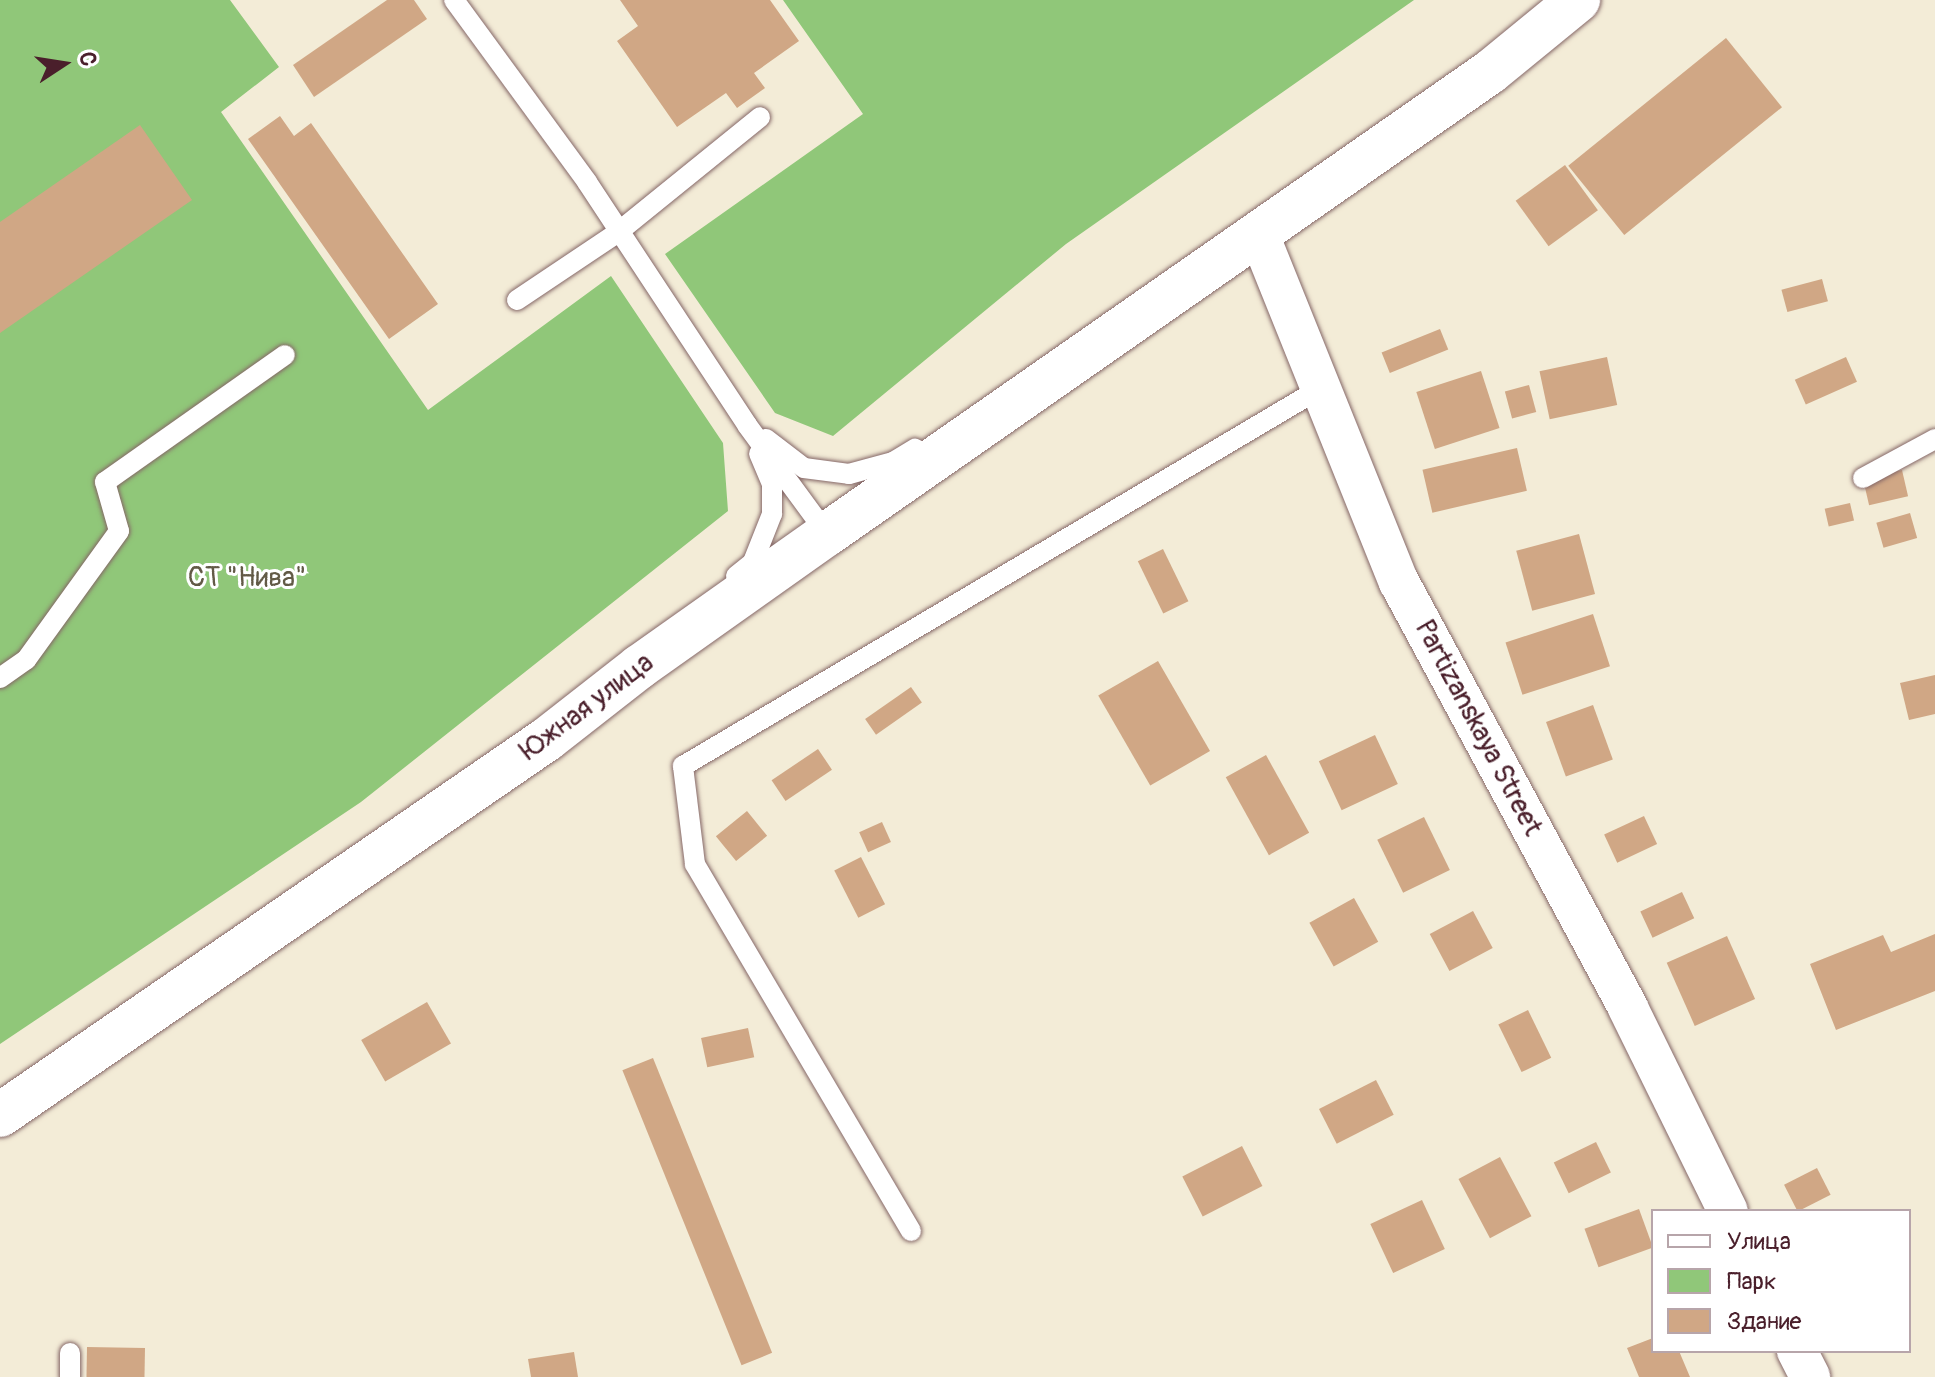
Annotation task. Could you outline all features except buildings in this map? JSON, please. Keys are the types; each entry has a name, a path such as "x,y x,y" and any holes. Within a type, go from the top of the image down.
{"highway":[{"name":"Южная улица","path":"0,1115 547,739 639,667 827,534 1490,72 1578,0"}],"street":[{"name":"Partizanskaya Street","path":"1258,232 1399,582 1621,995 1727,1209"},
{"path":"1798,1353 1810,1377"}],"lane":[{"path":"454,0 587,182 617,233 747,425 827,534"},
{"path":"517,300 617,233 760,117"},
{"path":"747,425 804,468 849,474 893,462 1169,293"},
{"path":"0,678 26,660 119,531 105,482 285,355"},
{"path":"911,1231 695,864 683,766 1321,388"},
{"path":"547,739 753,562 772,514 772,484 747,425"},
{"path":"1863,478 1935,439"},
{"path":"70,1353 70,1377"}],"green space":[{"name":"СТ \"Нива\"","path":"0,0 230,0 279,67 221,112 428,410 611,276 723,443 728,511 361,802 0,1044"},
{"path":"783,0 1414,0 1066,244 833,436 775,413 665,254 863,114"}]}
